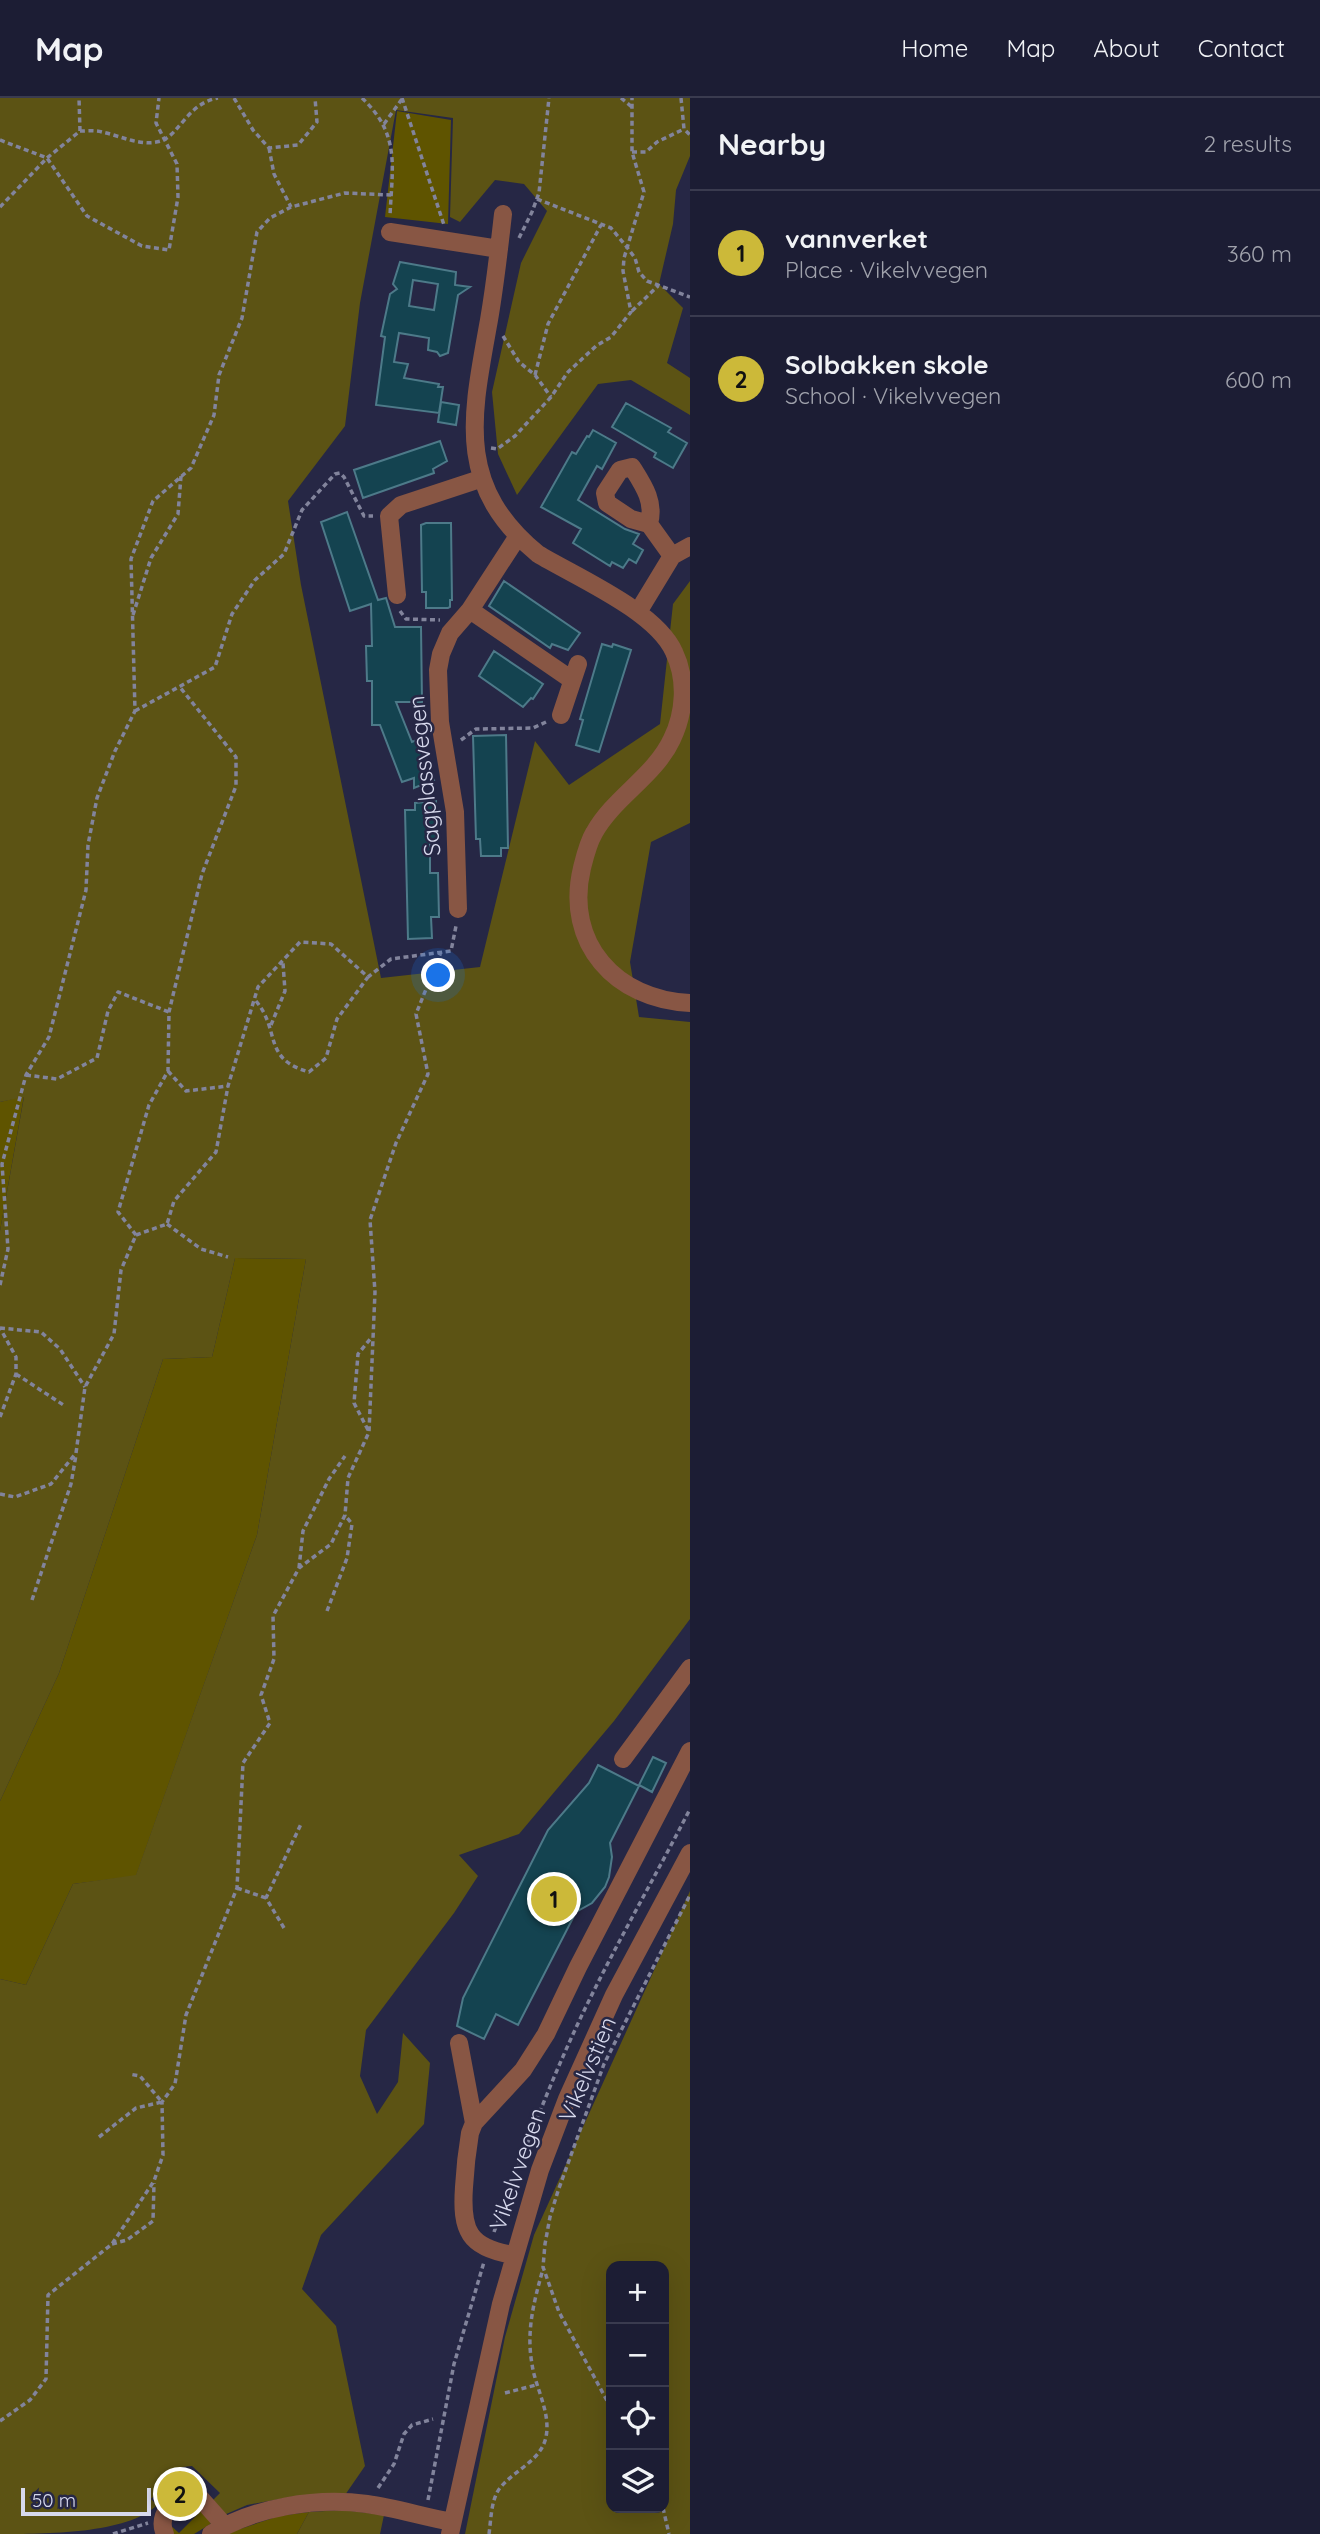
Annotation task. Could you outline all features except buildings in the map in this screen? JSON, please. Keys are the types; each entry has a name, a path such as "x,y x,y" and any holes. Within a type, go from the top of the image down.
{"street":[{"path":"503,214 506,249 476,399 474,445 480,479 496,509 517,536 538,554 638,612 656,627 674,651 680,668 682,706 678,726 666,750 624,794 595,831 580,876 580,915 594,953 618,980 648,997 690,1003"},
{"path":"390,232 506,249"},
{"path":"397,595 389,516 401,505 480,479"},
{"path":"649,524 672,556"},
{"name":"Sagplassvegen","path":"458,909 456,812 440,722 438,670 445,643 517,536"},
{"path":"638,612 672,556 690,546"},
{"path":"466,615 575,672 561,715"},
{"path":"623,1759 690,1668"},
{"path":"514,2255 479,2244 465,2225 465,2173 468,2143 474,2123 523,2070 546,2034 690,1751"},
{"name":"Vikelvvegen","path":"218,2530 251,2515 322,2503 366,2504 451,2528 514,2255 540,2170 567,2099 614,1995 690,1853"},
{"path":"459,2043 474,2123"},
{"path":"163,2527 165,2511 185,2493 193,2490 218,2530"}],"path":[{"path":"79,98 80,131"},
{"path":"0,140 47,158 87,216 142,246 169,250 178,197 177,164 156,123 159,98"},
{"path":"0,207 47,158 80,131 99,131 143,143 164,140 194,109 210,99 218,98"},
{"path":"234,98 253,130 269,148 274,174 291,207"},
{"path":"269,148 298,145 317,122 315,98"},
{"path":"362,98 384,124 390,137 393,161 390,232"},
{"path":"506,249 537,199 549,98"},
{"path":"621,98 632,107"},
{"path":"631,312 623,271 626,246 643,192 632,152 632,98"},
{"path":"681,98 684,129 690,135"},
{"path":"384,124 402,99"},
{"path":"402,99 444,225 459,242"},
{"path":"632,152 646,152 657,142 684,129"},
{"path":"0,1285 8,1249 2,1164 26,1075 49,1037 86,890 88,845 97,797 115,751 135,711 131,559 153,501 191,468 215,415 219,375 242,318 257,232 270,218 291,207 345,193 391,195"},
{"path":"537,199 611,228 635,258 639,272 658,286 690,297"},
{"path":"535,375 548,324 601,224"},
{"path":"484,446 496,449 515,436 551,397 568,372 596,346 611,337 631,312 658,286"},
{"path":"498,328 519,362 535,375 551,397"},
{"path":"135,711 215,667 232,614 254,580 284,554 302,510 335,474 340,473 344,477 364,516 389,516"},
{"path":"131,620 151,558 178,514 181,476"},
{"path":"397,595 400,612 406,619 466,615"},
{"path":"136,1235 118,1212 149,1105 167,1071 169,1012 202,874 236,786 236,757 179,686"},
{"path":"446,753 475,729 533,728 561,715"},
{"path":"256,1001 265,1012 278,1055 293,1068 309,1072 326,1058 337,1019 368,978 391,959 452,951 458,909"},
{"path":"166,1224 174,1201 216,1152 228,1086 256,1001 258,987 300,942 331,944 368,978"},
{"path":"299,1568 331,1545 345,1514 348,1478 369,1432 375,1292 370,1220 396,1143 428,1074 416,1014 441,952"},
{"path":"270,1027 285,992 283,963"},
{"path":"26,1075 57,1079 97,1058 108,1011 118,992 169,1012"},
{"path":"167,1071 186,1091 228,1086"},
{"path":"32,1600 71,1484 85,1387 114,1334 121,1270 136,1235 166,1224"},
{"path":"166,1224 201,1249 229,1257"},
{"path":"0,1327 41,1332 60,1349 85,1387"},
{"path":"0,1327 16,1357 16,1374 0,1417"},
{"path":"369,1432 354,1403 358,1354 372,1337"},
{"path":"16,1374 65,1406"},
{"path":"0,1494 15,1497 51,1484 76,1453"},
{"path":"0,2421 30,2400 46,2379 48,2295 112,2244 154,2180 163,2155 162,2102 175,2084 186,2015 237,1888 243,1763 270,1723 261,1695 274,1659 273,1616 299,1568 303,1531 329,1479 345,1456"},
{"path":"327,1611 347,1558 352,1524 345,1514"},
{"path":"266,1898 301,1824"},
{"path":"237,1888 266,1898 284,1928"},
{"name":"Vikelvstien","path":"489,2534 498,2489 537,2455 546,2438 545,2409 532,2364 530,2323 543,2267 550,2217 604,2064 690,1895"},
{"path":"129,2074 140,2076 162,2102"},
{"path":"99,2137 136,2108 162,2102"},
{"path":"112,2244 127,2240 153,2221 154,2180"},
{"name":"Vikelvstien","path":"543,2267 559,2312 606,2399"},
{"path":"505,2393 536,2385"},
{"path":"366,2504 394,2464 404,2434 412,2426 433,2419"},
{"path":"664,2513 669,2534"},
{"path":"113,2534 163,2527"}],"shaded area":[{"path":"0,98 690,98 690,156 676,190 673,224 659,284 683,308 667,363 690,378 690,415 631,380 598,384 517,495 498,454 492,392 521,263 547,211 524,184 495,180 460,222 450,217 453,118 396,110 360,303 345,426 288,501 301,585 381,978 480,967 535,741 569,785 660,724 673,604 690,581 690,823 651,842 630,962 639,1017 690,1022 690,1619 614,1721 519,1834 459,1855 478,1876 454,1913 366,2030 360,2076 377,2114 398,2082 403,2033 430,2063 424,2124 321,2235 302,2289 336,2326 365,2466 345,2495 296,2496 247,2505 224,2515 211,2502 220,2493 192,2466 182,2467 151,2499 157,2505 144,2515 106,2527 18,2534 0,2534 0,1979 26,1985 73,1884 136,1875 257,1535 306,1259 235,1258 212,1357 163,1359 59,1673 0,1801 0,1231 24,1097 0,1102"},
{"path":"397,111 451,120 448,224 385,217"},
{"path":"24,1096 0,1231 0,1102"},
{"path":"235,1258 306,1259 257,1535 136,1876 73,1884 26,1985 0,1979 0,1801 59,1673 163,1359 212,1357"},
{"path":"690,1891 690,2534 465,2534 505,2337 534,2235"},
{"path":"343,2510 384,2515 380,2534 297,2534 309,2512"},
{"path":"201,2511 211,2523 209,2525 194,2534 172,2534 170,2525 179,2533"},
{"path":"309,2512 297,2534 225,2534 279,2516"}],"place":[{"name":"vannverket","path":"554,1899"},
{"name":"Solbakken skole","path":"180,2494"}]}
